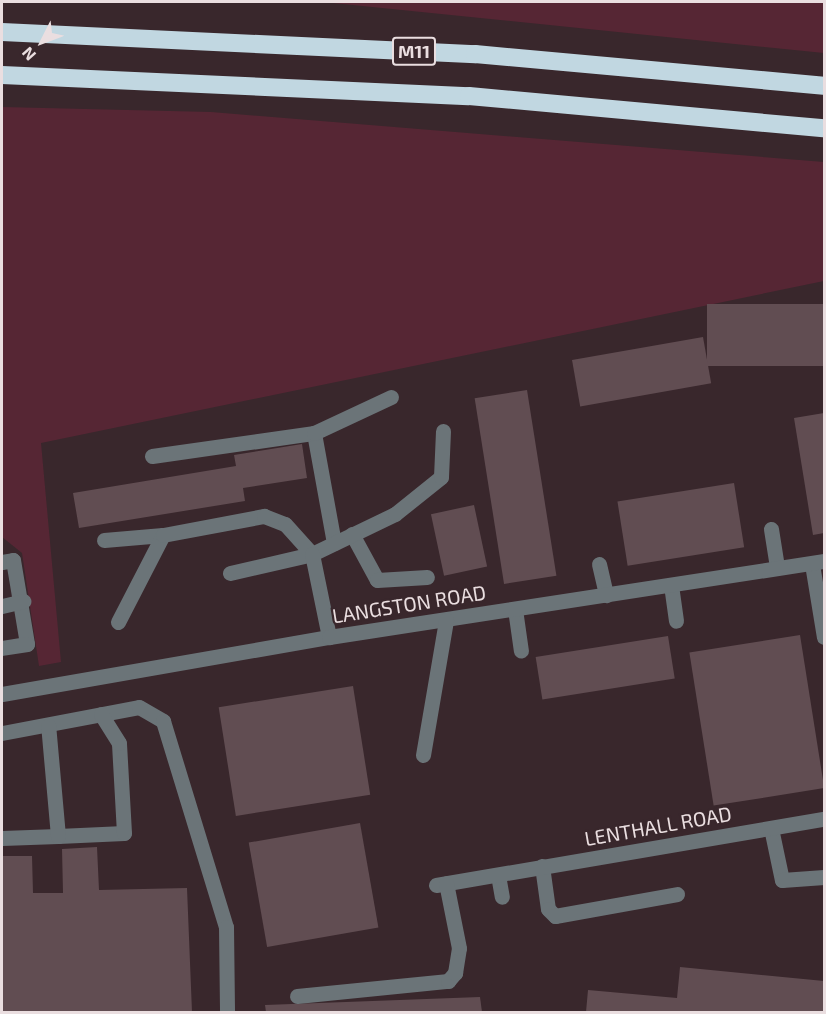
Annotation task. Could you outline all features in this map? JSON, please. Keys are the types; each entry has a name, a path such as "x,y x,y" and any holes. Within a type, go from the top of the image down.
{"highway":[{"name":"M11","path":"2,32 475,54 825,86"},
{"name":"M11","path":"2,75 469,96 825,128"}],"street":[{"path":"152,456 314,433 391,397"},
{"path":"230,573 312,554 395,514 433,487 445,466 443,431"},
{"path":"314,433 334,543"},
{"path":"104,540 163,535 264,516 285,525 312,554 329,637"},
{"path":"771,530 777,568"},
{"path":"352,534 377,580 427,577"},
{"path":"118,622 163,535"},
{"path":"2,562 13,560 23,601 27,644 2,648"},
{"path":"818,562 825,638"},
{"name":"LANGSTON ROAD","path":"2,694 329,637 818,562"},
{"path":"599,564 606,595"},
{"path":"671,585 676,621"},
{"path":"2,606 23,601"},
{"path":"515,609 521,651"},
{"path":"423,754 446,620"},
{"path":"2,733 139,707 163,721 226,927 227,1012"},
{"path":"2,838 124,832 119,743 101,714"},
{"path":"48,725 58,836"},
{"name":"LENTHALL ROAD","path":"297,996 448,981 455,973 459,948 441,884 825,819"},
{"path":"771,828 782,880 825,877"},
{"path":"542,866 548,909 555,916 677,894"},
{"path":"498,875 502,897"}],"shaded area":[{"path":"323,2 824,2 824,53"},
{"path":"2,107 211,112 824,162 824,281 41,443 61,662 39,666 22,553 2,537"}],"building":[{"path":"707,304 824,304 824,366 707,366"},
{"path":"703,337 711,383 580,406 572,360"},
{"path":"527,390 556,576 504,584 475,398"},
{"path":"824,413 824,533 813,535 794,418"},
{"path":"302,444 307,478 243,488 245,501 79,528 73,493 236,466 234,455"},
{"path":"734,483 744,547 628,566 617,501"},
{"path":"474,505 487,567 444,576 431,514"},
{"path":"800,635 824,788 714,806 689,653"},
{"path":"668,636 675,678 542,699 536,657"},
{"path":"353,686 370,795 236,816 219,707"},
{"path":"360,823 378,927 267,947 249,843"},
{"path":"97,847 99,890 187,888 192,1012 2,1012 2,856 32,856 33,893 63,893 62,849"},
{"path":"680,967 824,981 824,1012 586,1012 588,990 677,998"},
{"path":"480,997 482,1012 266,1012 265,1005"}]}
